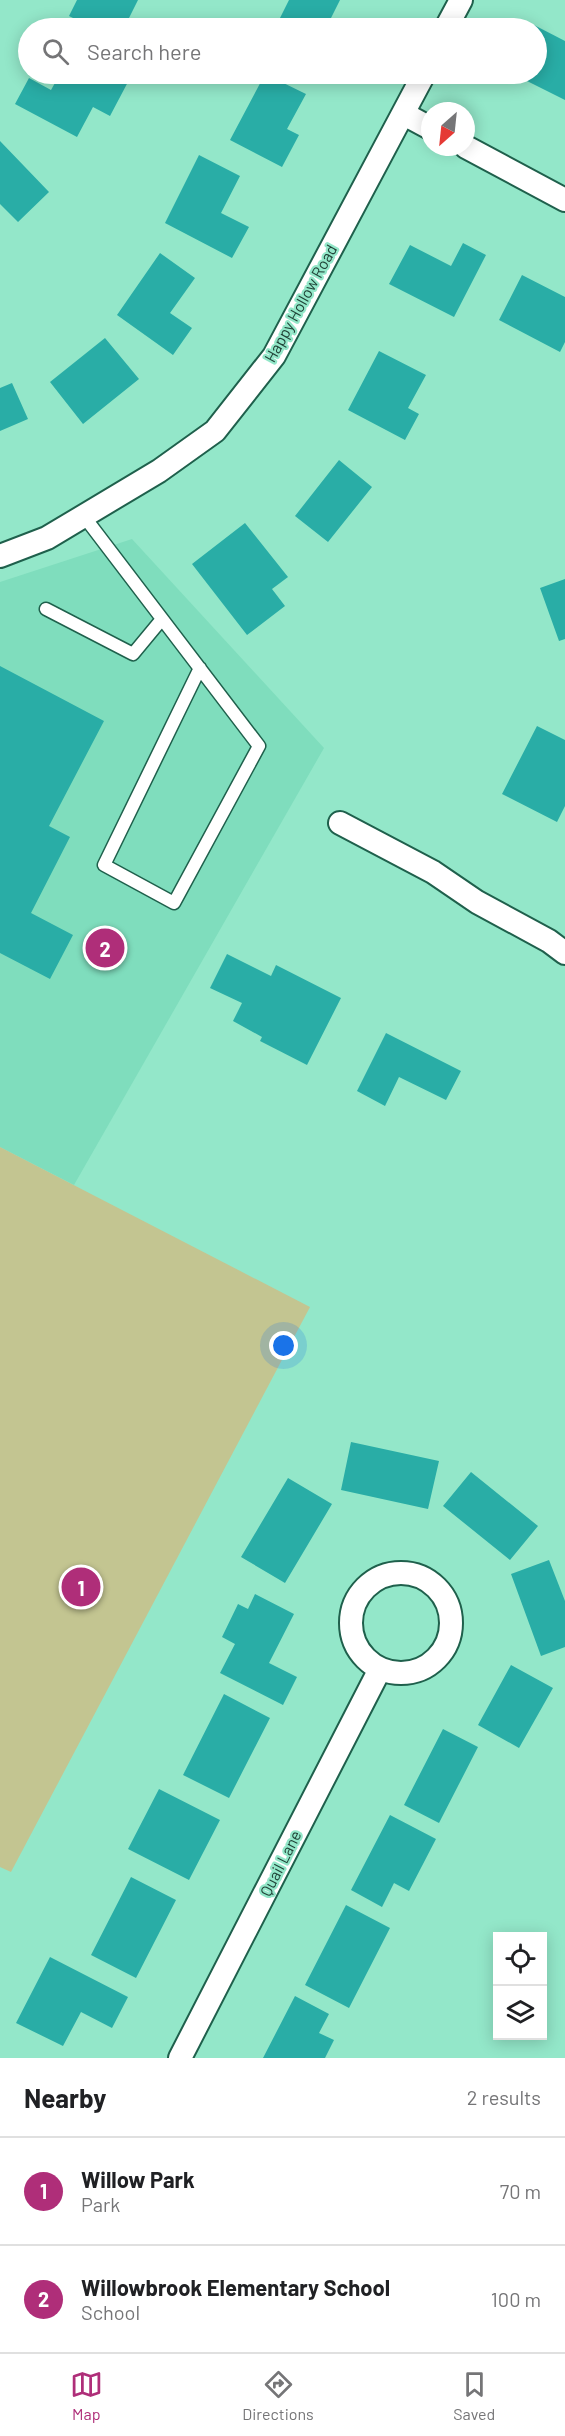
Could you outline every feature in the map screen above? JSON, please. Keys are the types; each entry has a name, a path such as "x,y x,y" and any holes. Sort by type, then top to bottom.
{"street":[{"path":"452,18 461,0"},
{"name":"Happy Hollow Road","path":"0,556 47,538 159,471 215,430 273,356 419,84"},
{"path":"404,114 421,123"},
{"path":"475,152 565,200"},
{"path":"340,823 433,872 477,902 549,941 565,953"},
{"path":"401,1573 417,1575 432,1583 443,1595 450,1610 452,1626 449,1642 440,1656 428,1666 412,1673 396,1674 380,1669 366,1659 356,1645 351,1629 355,1604 370,1584 384,1576 401,1573"},
{"name":"Quail Lane","path":"180,2058 380,1669"}],"lane":[{"path":"83,515 200,668 259,746 174,903 104,864 200,668"},
{"path":"46,609 133,654 162,619"}],"shaded area":[{"path":"132,539 324,748 74,1185 0,1147 0,582"},
{"path":"0,1147 310,1307 11,1872 0,1867"}],"building":[{"path":"77,0 138,0 129,18 73,18 69,16"},
{"path":"289,0 340,0 331,18 280,18"},
{"path":"547,32 565,41 565,100 533,84 547,84"},
{"path":"26,84 40,84 51,90 54,84 127,84 110,116 93,107 77,137 15,104"},
{"path":"260,84 286,84 306,94 287,129 299,135 282,167 230,140"},
{"path":"0,141 49,192 18,222 0,204"},
{"path":"199,155 240,176 221,213 249,227 232,258 165,223"},
{"path":"463,243 486,255 454,317 389,284 410,245 451,266"},
{"path":"160,253 195,278 170,313 192,328 173,355 117,315"},
{"path":"522,275 565,297 565,342 560,352 499,320"},
{"path":"105,338 139,379 83,424 50,382"},
{"path":"379,351 426,375 408,408 419,414 405,440 348,410"},
{"path":"12,383 28,419 0,431 0,388"},
{"path":"339,460 372,487 328,542 295,516"},
{"path":"245,523 288,577 272,589 285,606 247,635 192,564"},
{"path":"565,579 565,639 559,641 540,588"},
{"path":"0,666 104,721 49,826 70,837 31,913 73,935 50,979 0,953"},
{"path":"537,726 565,740 565,806 557,822 502,794"},
{"path":"227,954 271,976 276,965 341,998 307,1065 260,1041 262,1037 233,1021 242,1003 210,988"},
{"path":"386,1033 461,1071 446,1100 399,1077 385,1106 357,1091"},
{"path":"351,1442 439,1461 428,1509 341,1490"},
{"path":"471,1472 538,1526 510,1560 443,1506"},
{"path":"288,1478 332,1504 285,1583 241,1557"},
{"path":"549,1560 565,1601 565,1647 541,1656 511,1574"},
{"path":"255,1594 294,1614 269,1663 297,1677 283,1705 220,1673 235,1644 222,1637 238,1604 248,1609"},
{"path":"511,1665 553,1688 519,1748 478,1725"},
{"path":"224,1694 270,1718 229,1798 183,1775"},
{"path":"443,1729 478,1747 439,1823 404,1805"},
{"path":"159,1789 220,1820 189,1880 128,1849"},
{"path":"390,1815 436,1839 409,1891 394,1883 382,1907 351,1890"},
{"path":"131,1877 176,1900 136,1978 91,1955"},
{"path":"346,1905 390,1928 349,2008 305,1985"},
{"path":"50,1957 128,1997 112,2028 81,2012 63,2046 16,2023"},
{"path":"295,1996 329,2014 319,2033 334,2040 325,2058 263,2058"}],"place":[{"name":"Willowbrook Elementary School","path":"105,948"},
{"name":"Willow Park","path":"81,1587"}]}
